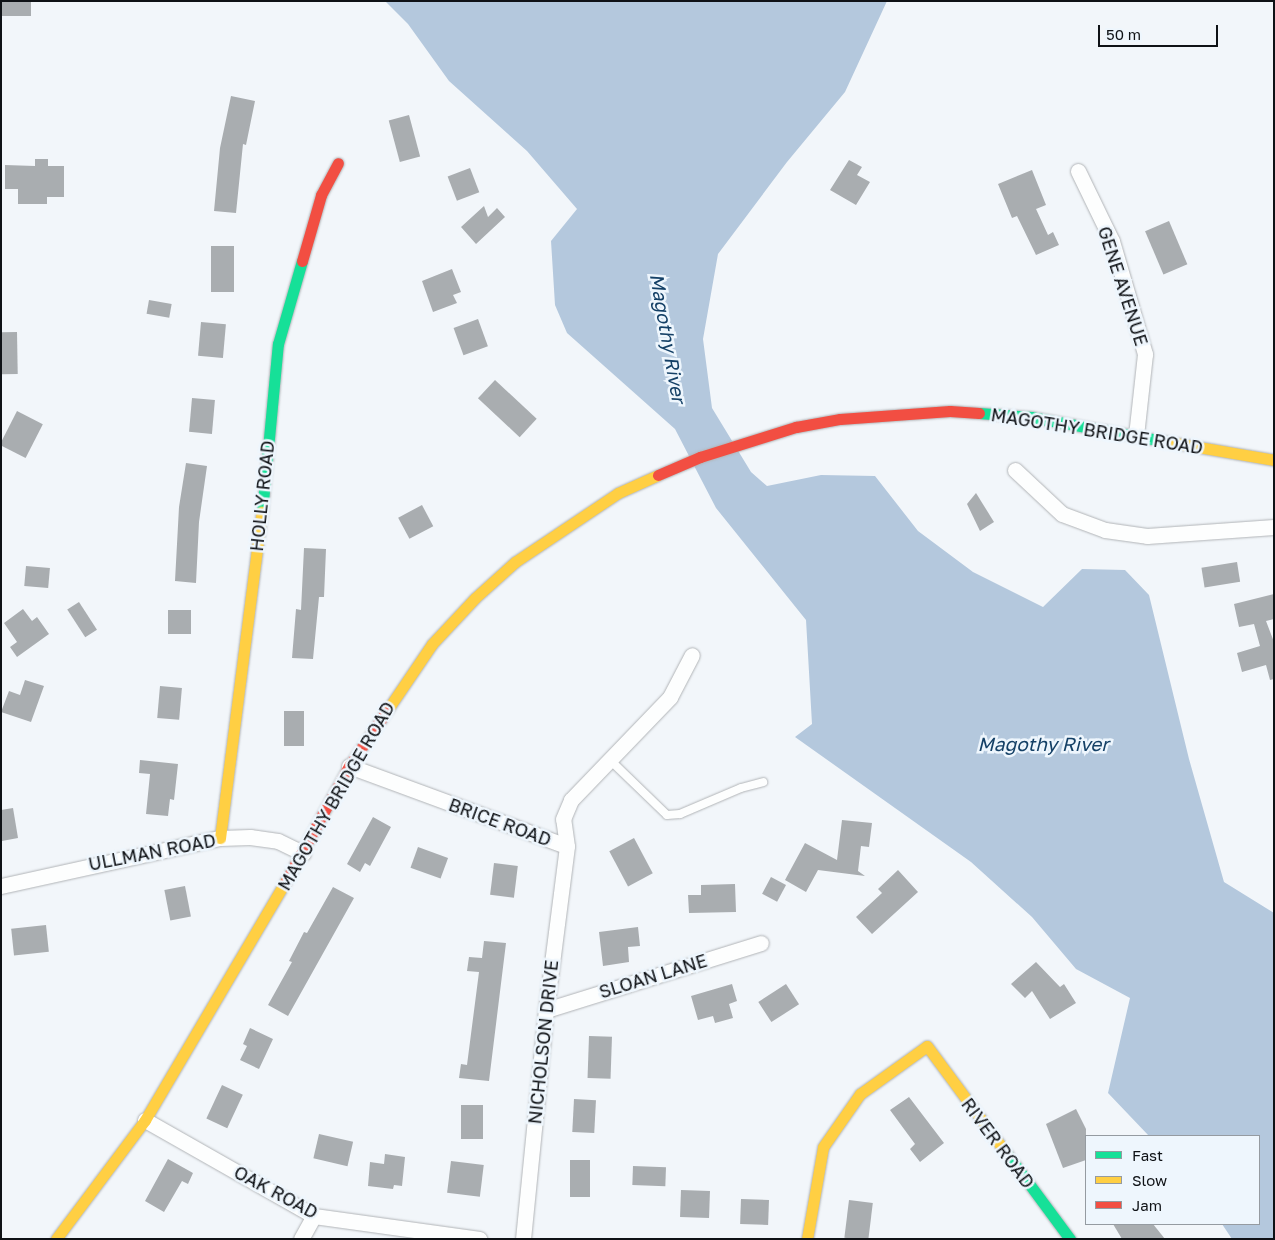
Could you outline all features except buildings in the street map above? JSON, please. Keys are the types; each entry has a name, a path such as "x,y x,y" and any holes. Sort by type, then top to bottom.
{"main road":[{"name":"HOLLY ROAD","path":"220,838 262,510 278,344 321,195 338,163"},
{"name":"MAGOTHY BRIDGE ROAD","path":"56,1239 145,1120 303,853 349,766 422,658 475,598 516,562 618,493 747,440 840,419 950,411 1031,417 1274,460"},
{"name":"RIVER ROAD","path":"807,1239 823,1147 860,1094 927,1046 1070,1239"}],"street":[{"name":"GENE AVENUE","path":"1078,171 1112,241 1146,354 1136,435"},
{"path":"1015,470 1062,514 1105,530 1147,536 1274,527"},
{"name":"BRICE ROAD","path":"349,766 567,846 563,819 571,800 670,696 692,655"},
{"name":"ULLMAN ROAD","path":"1,886 220,838 250,837 278,841 303,853"},
{"name":"NICHOLSON DRIVE","path":"523,1239 546,1010 567,846"},
{"name":"SLOAN LANE","path":"546,1010 761,944"},
{"name":"OAK ROAD","path":"145,1120 314,1216 479,1239"},
{"path":"301,1239 314,1216"}],"lane":[{"path":"610,760 667,815 680,814 741,788 763,782"}],"water":[{"name":"Magothy River","path":"385,1 887,1 845,92 787,162 718,254 703,339 712,408 751,472 767,486 821,475 875,476 918,531 973,572 1043,607 1082,569 1125,570 1149,595 1189,759 1224,882 1274,913 1274,1239 1232,1239 1223,1225 1260,1225 1260,1135 1148,1135 1108,1093 1130,998 1076,969 1032,917 971,862 795,737 812,724 806,620 716,508 675,429 567,333 555,305 551,241 577,209 527,151 449,81 408,24"}],"traffic: fast":[{"path":"262,512 278,344 302,261"},
{"path":"979,413 1031,417 1169,442"},
{"path":"1007,1154 1070,1239"}],"traffic: slow":[{"path":"1169,442 1274,460"},
{"path":"386,712 432,644 475,598 515,562 618,493 658,475"},
{"path":"220,838 262,512"},
{"path":"56,1239 145,1120 286,881"},
{"path":"807,1239 823,1147 860,1094 927,1046 1007,1154"}],"traffic: jam":[{"path":"302,261 321,195 338,163"},
{"path":"658,475 700,457 796,427 840,419 950,411 979,413"},
{"path":"286,881 349,766 386,712"}]}
